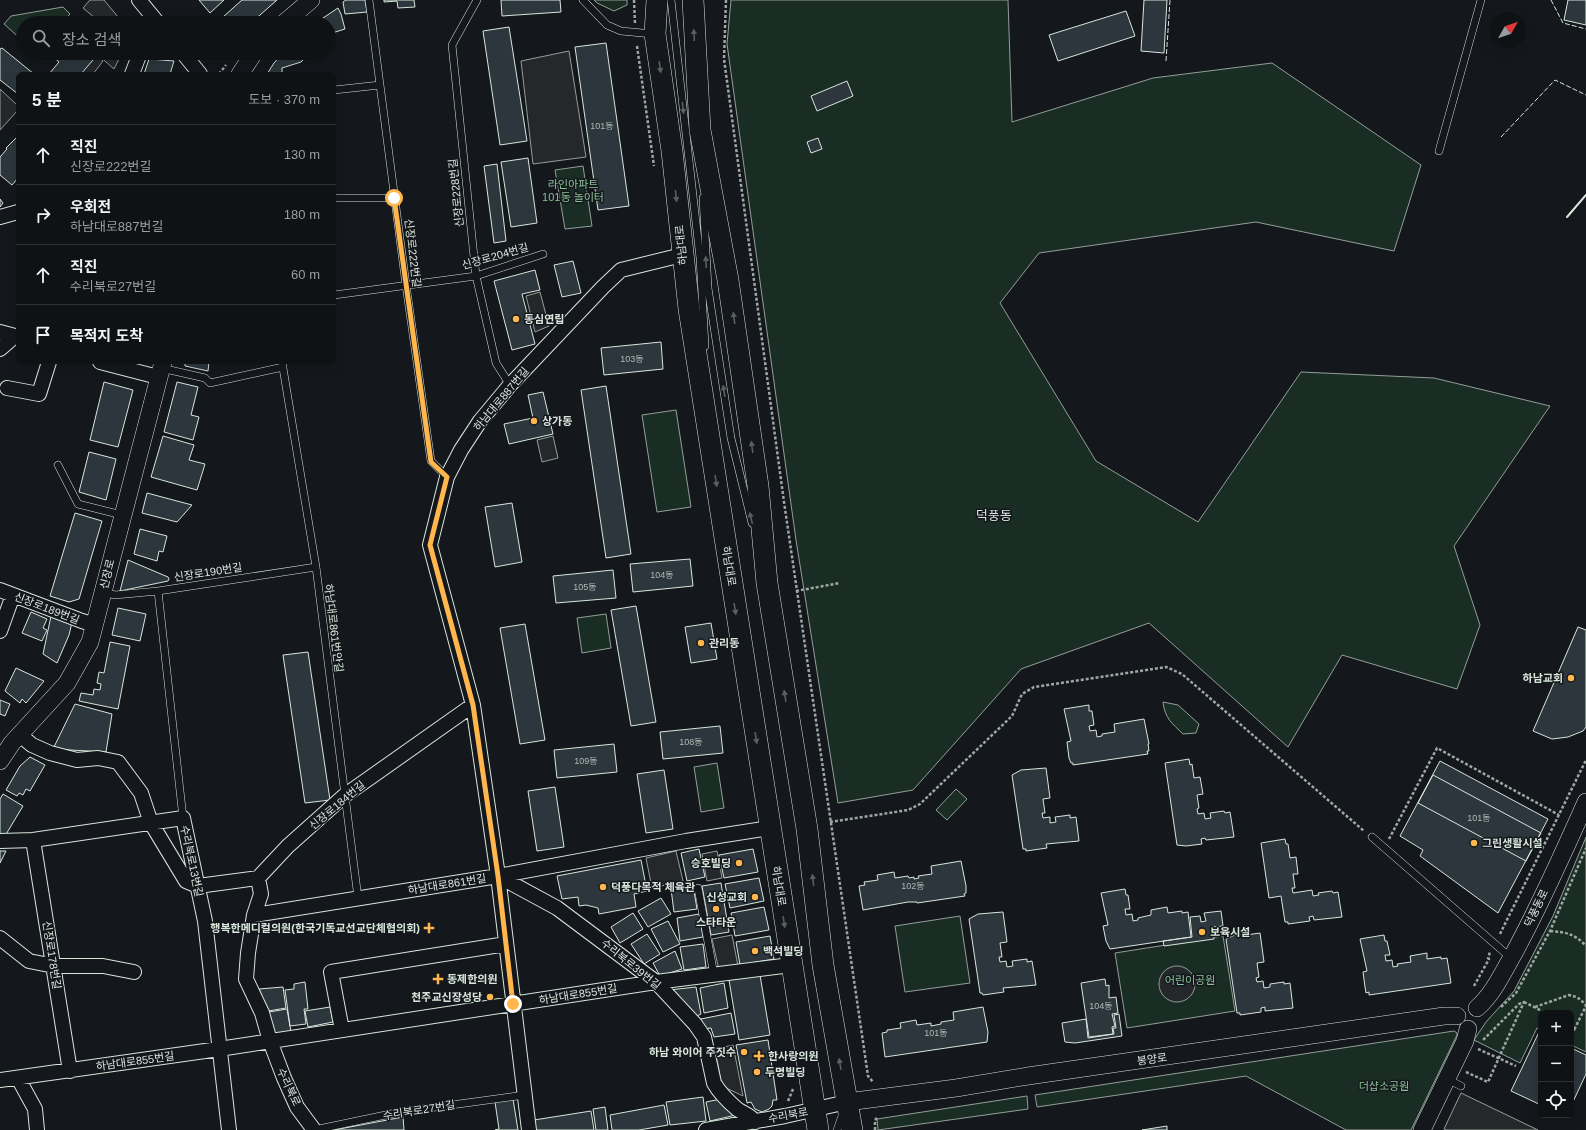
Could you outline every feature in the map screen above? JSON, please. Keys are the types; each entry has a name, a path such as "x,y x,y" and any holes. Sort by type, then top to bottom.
{"main road":[{"name":"하남대로","path":"657,0 656,34 672,151 689,309 818,1130"},
{"path":"692,0 700,130 728,280 758,486 767,583 807,829 823,965 852,1130"}],"street":[{"path":"139,0 152,16"},
{"path":"292,16 311,0"},
{"path":"133,72 137,60"},
{"path":"188,60 197,72"},
{"path":"241,72 249,60"},
{"path":"0,217 16,213"},
{"name":"하남대로887번길","path":"498,876 473,705 430,545 447,477 461,450 480,421 510,385 603,287 621,270 682,255"},
{"path":"0,332 16,336"},
{"path":"0,349 16,336"},
{"path":"7,388 39,394 48,364"},
{"path":"117,364 160,369"},
{"name":"신장로","path":"0,761 11,739 67,682 90,642 160,369"},
{"path":"0,631 7,593"},
{"name":"신장로189번길","path":"7,593 95,625"},
{"name":"신장로184번길","path":"258,878 288,846 344,796 473,705"},
{"path":"11,739 32,745 50,753 78,760 98,758 118,762 141,793 151,823 186,881 198,886 258,878 261,894 254,915 247,958 246,979 262,1013 270,1041"},
{"name":"덕풍동로","path":"1463,1022 1459,1010 1467,1005 1477,1008 1485,1001 1497,984 1526,931 1586,802"},
{"path":"0,841 33,840 183,818"},
{"name":"수리북로13번길","path":"183,818 205,921 229,1130"},
{"name":"하남대로861번길","path":"254,915 498,876 686,841 770,828"},
{"name":"신장로178번길","path":"33,840 70,1071"},
{"path":"498,876 529,1130"},
{"name":"수리북로39번길","path":"498,876 557,908 656,982 695,1024 704,1037 714,1082 717,1088 738,1109 752,1117 756,1122"},
{"path":"0,938 29,961 54,966 103,966 134,972"},
{"path":"342,1030 331,972 506,944"},
{"name":"하남대로855번길","path":"0,1080 219,1049 656,982 791,965"},
{"name":"봉양로","path":"847,1102 956,1088 1028,1076 1444,1016 1463,1022"},
{"path":"1422,1130 1454,1082 1465,1041 1463,1022"},
{"name":"수리북로","path":"270,1041 284,1078 298,1107 315,1130"},
{"path":"18,1078 35,1109 37,1130"},
{"name":"수리북로","path":"706,1130 756,1122 847,1102"}],"lane":[{"name":"신장로222번길","path":"369,0 394,198 431,462 447,477"},
{"name":"신장로228번길","path":"477,0 452,45 476,276 496,363 510,385"},
{"path":"582,0 607,25 622,31 656,34"},
{"path":"671,0 700,258 705,350"},
{"path":"1439,150 1481,0"},
{"path":"336,90 380,85"},
{"path":"700,130 703,185"},
{"path":"703,193 708,288 731,438 767,583"},
{"path":"336,198 394,198"},
{"name":"신장로204번길","path":"336,295 476,276 543,254"},
{"path":"160,369 205,378 210,383 282,365"},
{"name":"하남대로861번안길","path":"282,365 316,567 358,898"},
{"path":"706,366 710,442"},
{"path":"58,465 78,504 122,515"},
{"name":"신장로190번길","path":"102,592 115,595 158,591 316,567"},
{"name":"수리북로13번길","path":"158,591 183,818"},
{"path":"1372,837 1511,958"},
{"path":"698,888 714,975"},
{"name":"수리북로27번길","path":"315,1130 400,1112 525,1095"},
{"path":"837,1130 847,1102"}],"path":[{"path":"726,0 724,59 796,591 868,1076 873,1082"},
{"path":"796,591 840,583"},
{"path":"830,822 908,810 920,804 1012,716 1022,694 1034,687 1166,667 1182,674 1372,837"},
{"path":"1385,848 1437,748 1559,815"},
{"path":"1471,991 1489,959 1488,958 1586,760"},
{"path":"1550,931 1565,932 1579,938 1586,946"},
{"path":"1535,1007 1570,995 1575,996 1586,1006 1575,1028"},
{"path":"1461,1070 1488,1082 1524,1002"},
{"path":"1481,1042 1519,1004 1524,1002 1540,1010"},
{"path":"1476,1047 1516,1066"},
{"path":"876,1130 875,1120 877,1118"}],"green space":[{"path":"594,0 627,0 627,5 614,11"},
{"path":"731,0 1008,0 1012,122 1153,78 1272,63 1421,165 1394,251 1256,222 1039,253 1000,303 1096,461 1198,522 1301,372 1434,378 1550,406 1454,546 1480,625 1457,689 1342,655 1288,747 1149,623 1021,669 913,790 838,803 796,540 727,44"},
{"path":"63,7 70,14 68,16 16,16 16,35 4,24 11,16"},
{"name":"라인아파트 101동 놀이터","path":"583,166 592,226 565,229 555,170"},
{"path":"676,410 691,507 657,512 642,415"},
{"path":"606,614 611,648 582,653 577,618"},
{"path":"1163,702 1178,705 1199,724 1196,733 1183,734 1172,724 1165,713"},
{"path":"717,763 724,808 701,812 694,767"},
{"path":"956,789 967,799 947,820 936,810"},
{"path":"1586,837 1586,1052 1574,1046 1574,1010 1538,1010 1538,1028 1520,1063 1474,1040 1486,1022 1514,991 1553,916"},
{"path":"960,916 970,983 905,992 895,926"},
{"name":"어린이공원","path":"1223,936 1235,1011 1127,1028 1115,953"},
{"name":"더샵소공원","path":"1454,1031 1457,1035 1411,1130 1346,1130 1246,1076 1037,1107 1035,1095"},
{"path":"1027,1096 1028,1109 878,1130 877,1119"}],"shaded area":[{"path":"90,0 104,0 117,16 93,16 83,8"},
{"path":"569,51 586,157 533,164 521,61"},
{"path":"92,60 103,61 95,72 82,72"},
{"path":"104,60 118,60 114,69"},
{"path":"0,89 16,104 16,112 0,130"},
{"path":"540,292 549,326 535,332 526,296"},
{"path":"553,436 558,458 542,462 537,440"},
{"path":"676,851 683,881 652,888 646,858"},
{"path":"717,851 722,878 707,881 702,854"},
{"path":"732,935 738,966 719,970 712,939"},
{"path":"1181,966 1190,971 1194,977 1194,991 1190,997 1181,1002 1173,1002 1164,997 1160,991 1159,980 1164,971 1170,967"},
{"path":"733,1045 743,1096 722,1086 715,1049"},
{"path":"1461,1093 1538,1130 1444,1129"}],"building":[{"path":"199,0 224,0 210,13"},
{"path":"242,0 277,0 259,16 224,16"},
{"path":"346,0 365,0 367,12 345,14 343,2"},
{"path":"384,0 414,0 415,7 398,8 397,1 384,2"},
{"path":"501,0 560,0 561,12 502,16"},
{"path":"1144,0 1167,0 1164,53 1141,51"},
{"path":"1568,0 1586,0 1586,25 1564,20"},
{"path":"338,8 345,29 336,32 336,16 326,16"},
{"path":"1126,11 1135,36 1058,61 1049,35"},
{"path":"509,27 527,141 500,145 483,31"},
{"path":"606,43 629,206 598,210 575,47"},
{"path":"2,48 32,72 16,72 16,92 0,80 0,49"},
{"path":"57,60 93,60 83,72 51,72 59,62"},
{"path":"149,60 174,61 171,72 145,72"},
{"path":"277,60 303,60 282,68 282,72 268,72"},
{"path":"847,81 853,96 817,111 811,96"},
{"path":"16,138 16,180 12,185 0,175 0,157 7,149 6,148"},
{"path":"818,138 822,149 811,153 807,142"},
{"path":"528,158 537,223 511,227 501,162"},
{"path":"497,164 506,241 494,243 484,166"},
{"path":"0,199 3,203 0,207"},
{"path":"573,261 581,293 562,297 554,265"},
{"name":"동심연립","path":"535,270 540,290 522,294 535,344 512,350 494,281"},
{"path":"661,342 663,369 604,375 601,348"},
{"path":"185,364 209,364 208,371 185,366"},
{"path":"104,382 133,390 118,447 90,440"},
{"path":"177,382 198,387 191,415 199,417 193,440 164,432"},
{"path":"606,386 631,554 606,558 581,390"},
{"name":"상가동","path":"543,392 553,434 509,444 504,424 533,418 528,395"},
{"path":"163,436 194,445 189,460 205,464 197,490 151,477"},
{"path":"89,452 116,459 106,500 79,492"},
{"path":"147,493 192,505 177,522 142,513"},
{"path":"512,503 522,562 495,567 485,507"},
{"path":"75,513 102,521 79,599 69,602 50,596"},
{"path":"140,529 167,536 163,552 159,551 157,561 134,554"},
{"path":"690,559 693,586 633,592 630,564"},
{"path":"128,560 168,577 169,579 168,581 120,591"},
{"path":"613,570 616,598 556,603 553,576"},
{"path":"636,606 656,722 631,726 611,610"},
{"path":"118,608 146,614 140,641 112,635"},
{"path":"31,612 47,619 43,628 47,630 42,641 22,633"},
{"path":"51,616 72,622 69,635 57,663 43,654"},
{"name":"관리동","path":"711,623 717,659 691,663 685,627"},
{"path":"525,624 545,740 520,744 500,628"},
{"name":"하남교회","path":"1578,627 1586,630 1586,727 1583,731 1568,737 1552,739 1533,731"},
{"path":"110,642 130,646 118,709 79,701 81,693 93,695 94,689 100,690 101,684 97,683 99,672 104,673"},
{"path":"308,652 330,800 305,803 283,655"},
{"path":"16,668 44,681 26,703 22,699 20,703 5,691"},
{"path":"0,700 10,704 5,716 0,714"},
{"path":"75,704 112,714 106,752 53,749"},
{"path":"1089,705 1089,711 1092,711 1094,725 1089,726 1090,731 1096,730 1097,737 1102,736 1102,734 1115,732 1114,724 1144,719 1149,744 1149,751 1147,751 1148,754 1073,765 1069,758 1067,742 1071,741 1064,709"},
{"path":"720,726 723,753 663,759 660,732"},
{"path":"614,744 617,772 557,778 554,750"},
{"path":"30,757 45,765 30,791 26,789 23,795 19,793 17,796 6,790 20,766"},
{"path":"1189,759 1190,765 1192,764 1194,778 1200,777 1203,794 1197,795 1199,808 1197,809 1198,814 1204,813 1205,819 1211,818 1210,813 1224,811 1225,813 1230,812 1234,837 1206,840 1205,838 1201,839 1202,844 1186,846 1177,845 1165,763"},
{"name":"그린생활시설","path":"1440,761 1548,819 1498,913 1420,856 1423,850 1400,836"},
{"path":"1046,768 1050,798 1043,799 1045,813 1042,813 1043,818 1050,817 1050,823 1056,822 1055,817 1070,815 1070,818 1076,817 1079,841 1046,844 1047,848 1026,851 1026,849 1023,849 1012,775 1021,770"},
{"path":"664,770 673,829 646,833 637,774"},
{"path":"1433,775 1541,833 1526,861 1418,803"},
{"path":"555,787 564,847 537,851 528,791"},
{"path":"3,794 23,806 5,836 0,837 0,799"},
{"path":"1285,839 1286,844 1288,844 1290,858 1296,857 1298,874 1293,874 1295,888 1292,888 1293,893 1312,890 1313,896 1319,895 1318,893 1332,891 1333,893 1338,892 1342,917 1314,920 1313,916 1309,917 1310,921 1288,924 1288,922 1285,922 1281,896 1269,898 1261,843"},
{"path":"699,849 705,877 687,881 681,853"},
{"name":"승호빌딩","path":"753,849 758,872 724,878 719,855"},
{"path":"0,851 6,851 0,863"},
{"name":"덕풍다목적 체육관","path":"641,860 647,891 634,894 636,907 599,914 598,908 586,905 579,906 578,897 562,899 557,876"},
{"path":"961,861 966,886 965,896 917,903 908,902 863,910 859,886 865,885 864,882 878,880 877,875 894,872 895,878 908,876 909,878 914,877 914,879 919,878 918,876 932,874 931,866"},
{"path":"759,878 764,901 730,908 725,884"},
{"name":"스타타운","path":"721,883 729,932 711,935 702,886"},
{"path":"693,885 697,909 674,912 671,889"},
{"path":"1125,889 1126,895 1128,895 1130,909 1125,909 1126,915 1132,914 1133,921 1138,920 1138,918 1151,915 1151,910 1167,907 1168,913 1182,911 1182,913 1188,912 1191,937 1110,949 1106,941 1103,926 1108,925 1101,893"},
{"path":"661,898 671,914 648,927 638,911"},
{"path":"764,907 769,930 735,936 731,913"},
{"name":"보육시설","path":"1221,911 1223,926 1213,927 1214,939 1164,946 1163,941 1192,937 1190,917 1200,916 1201,922 1206,921 1204,913"},
{"path":"1003,912 1007,942 1000,943 1002,957 999,957 1000,962 1006,961 1007,967 1013,966 1012,961 1027,959 1027,962 1032,961 1036,985 1003,988 1004,992 983,995 980,993 969,919 978,914"},
{"path":"633,913 643,929 620,943 611,927"},
{"path":"699,914 703,937 680,941 677,918"},
{"path":"668,921 680,944 663,952 651,929"},
{"path":"1246,933 1246,935 1260,933 1264,962 1257,963 1259,977 1256,978 1257,982 1263,981 1264,988 1270,987 1270,984 1284,982 1284,984 1290,983 1293,1008 1265,1011 1265,1007 1261,1008 1261,1012 1240,1015 1240,1013 1237,1013 1226,939 1235,935"},
{"path":"647,934 660,954 644,964 631,944"},
{"path":"1384,935 1390,955 1385,955 1386,961 1392,960 1393,967 1398,966 1397,964 1411,962 1410,956 1427,953 1427,959 1441,957 1441,959 1447,958 1451,983 1369,995 1369,992 1366,993 1363,972 1367,971 1360,939"},
{"name":"백석빌딩","path":"770,936 774,959 740,965 736,942"},
{"path":"703,944 706,967 684,970 680,947"},
{"path":"675,951 682,969 660,976 653,963"},
{"path":"760,975 770,1035 739,1040 729,980"},
{"path":"1105,979 1106,986 1109,985 1109,998 1116,997 1118,1013 1112,1014 1115,1026 1112,1027 1113,1034 1089,1037 1081,983"},
{"path":"305,982 308,1009 304,1009 306,1024 290,1026 285,990 294,989 294,984"},
{"path":"724,983 728,1008 704,1013 700,988"},
{"path":"283,987 286,1008 268,1011 259,989"},
{"path":"696,987 701,1014 697,1016 669,990"},
{"path":"330,1007 333,1022 308,1027 305,1011"},
{"path":"983,1007 988,1032 987,1042 885,1057 882,1033 887,1032 887,1030 901,1028 900,1023 916,1020 917,1025 931,1023 931,1026 941,1024 941,1022 954,1020 953,1012"},
{"path":"287,1009 291,1032 273,1035 269,1012"},
{"path":"731,1013 735,1034 714,1037 711,1028 703,1029 701,1019"},
{"path":"1119,1014 1122,1036 1075,1043 1065,1042 1062,1023 1086,1019 1088,1038 1114,1034 1113,1028 1116,1028 1114,1015"},
{"path":"1538,1034 1538,1104 1511,1091"},
{"name":"두명빌딩","path":"768,1040 777,1100 773,1100 772,1106 762,1112 755,1109 751,1102 747,1103 736,1045"},
{"path":"1574,1049 1586,1055 1586,1074 1574,1100"},
{"path":"703,1097 706,1121 670,1125 666,1102"},
{"path":"513,1099 518,1130 495,1130 499,1129 495,1102"},
{"path":"721,1099 736,1115 710,1121 706,1102"},
{"path":"664,1105 668,1125 639,1130 612,1130 610,1115"},
{"path":"605,1107 608,1130 596,1130 593,1109"},
{"path":"591,1111 594,1130 535,1130 534,1120"},
{"path":"403,1117 404,1130 334,1130"},
{"path":"1167,1126 1167,1130 1142,1130"}],"fence":[{"path":"1166,61 1170,0"},
{"path":"1551,0 1563,23 1586,29"},
{"path":"1501,137 1555,80 1586,95"}],"wall":[{"path":"1567,217 1586,195"}],"place":[{"name":"동심연립","path":"516,319"},
{"name":"상가동","path":"534,421"},
{"name":"관리동","path":"701,643"},
{"name":"하남교회","path":"1571,678"},
{"name":"그린생활시설","path":"1474,843"},
{"name":"승호빌딩","path":"739,863"},
{"name":"덕풍다목적 체육관","path":"603,887"},
{"name":"신성교회","path":"755,897"},
{"name":"스타타운","path":"716,909"},
{"name":"행복한메디컬의원(한국기독교선교단체협의회)","path":"429,928"},
{"name":"보육시설","path":"1202,932"},
{"name":"백석빌딩","path":"755,951"},
{"name":"동제한의원","path":"438,979"},
{"name":"천주교신장성당","path":"490,997"},
{"name":"하남 와이어 주짓수","path":"744,1052"},
{"name":"한사랑의원","path":"759,1056"},
{"name":"두명빌딩","path":"757,1072"}],"district":[{"name":"덕풍동","path":"994,515"}],"route":[{"path":"394,198 431,462 447,477 430,545 473,705 498,876 513,1004"}]}
